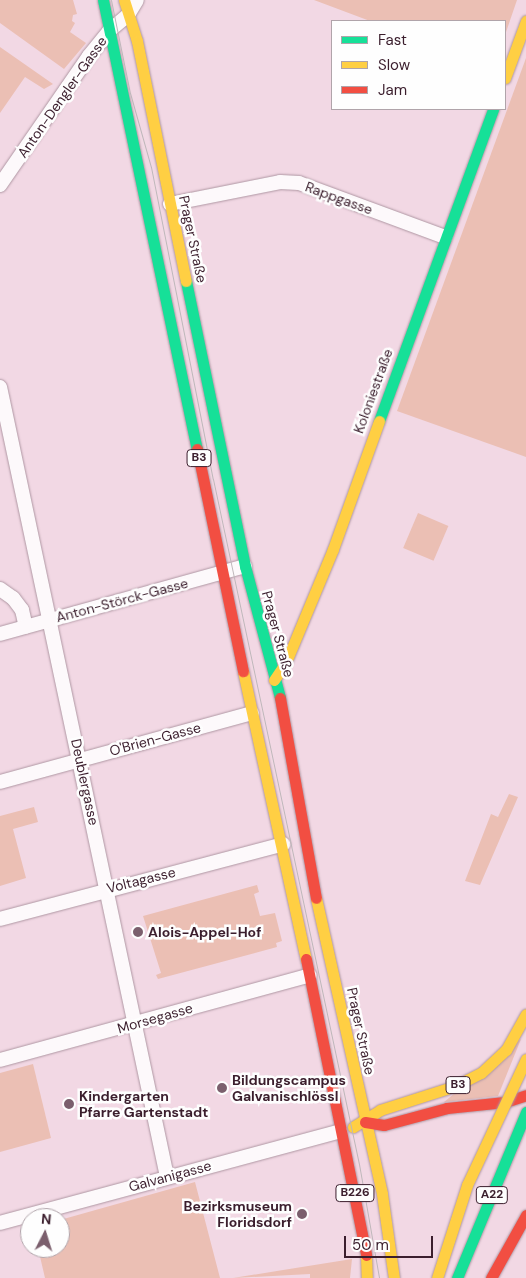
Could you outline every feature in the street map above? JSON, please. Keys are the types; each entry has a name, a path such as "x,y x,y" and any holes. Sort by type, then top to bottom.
{"main road":[{"name":"B3","path":"103,0 252,713 283,844 340,1131 365,1122 380,1110 455,1086 481,1073 506,1050 526,1014"},
{"name":"Prager Straße","path":"124,0 136,36 244,566 285,718 307,849 382,1194 394,1278"},
{"path":"506,75 526,21"},
{"name":"Koloniestraße","path":"252,713 263,692 286,662 333,549 493,110"},
{"path":"147,204 170,204"},
{"path":"437,1278 467,1185 526,1059"},
{"name":"B3","path":"365,1122 384,1125 447,1108 506,1102 526,1095"},
{"name":"A22","path":"457,1278 526,1112"},
{"name":"B226","path":"340,1131 366,1255 368,1278"},
{"path":"491,1278 526,1215"}],"street":[{"name":"Anton-Dengler-Gasse","path":"0,184 109,31 128,15 137,0"},
{"name":"Rappgasse","path":"170,204 280,182 298,183 445,237"},
{"name":"Deublergasse","path":"0,387 167,1177"},
{"name":"Anton-Störck-Gasse","path":"0,634 244,566"},
{"path":"0,589 13,598 22,610 26,627"},
{"name":"O'Brien-Gasse","path":"0,782 252,713"},
{"name":"Voltagasse","path":"0,919 107,889 283,844"},
{"name":"Morsegasse","path":"0,1060 134,1025 310,975"},
{"name":"Galvanigasse","path":"0,1223 340,1131"}],"shaded area":[{"path":"0,0 73,0 77,14 73,15 72,21 75,23 70,32 86,43 64,69 0,23"},
{"path":"314,0 517,0 506,32 506,20 367,20"},
{"path":"0,47 53,84 44,89 25,77 0,113"},
{"path":"526,58 526,457 397,411"},
{"path":"418,513 448,526 434,561 403,548"},
{"path":"509,794 518,797 480,885 465,881 491,814 498,817"},
{"path":"34,807 38,822 13,829 26,878 0,886 0,816"},
{"path":"257,885 259,892 254,894 260,916 275,913 282,941 276,943 277,947 158,979 156,975 161,973 143,916"},
{"path":"521,1039 498,1096 444,1102"},
{"path":"33,1064 51,1138 0,1152 0,1073"},
{"path":"195,1182 220,1278 45,1278 40,1258 70,1258 70,1217"},
{"path":"352,1259 350,1278 310,1278 310,1274 233,1278"}],"tram line":[{"path":"111,0 130,93 151,167 213,479 359,1164 379,1278"}],"traffic: fast":[{"path":"103,0 197,449"},
{"path":"379,421 493,110"},
{"path":"186,281 245,566 280,698"},
{"path":"457,1278 526,1112"}],"traffic: slow":[{"path":"124,0 137,41 186,281"},
{"path":"506,75 526,21"},
{"path":"274,680 286,662 333,549 379,421"},
{"path":"243,671 306,959"},
{"path":"316,898 382,1194 394,1278"},
{"path":"353,1127 380,1110 455,1086 481,1073 506,1050 526,1014"},
{"path":"437,1278 467,1185 526,1059"},
{"path":"366,1255 367,1278"}],"traffic: jam":[{"path":"197,449 243,671"},
{"path":"280,698 316,898"},
{"path":"306,959 366,1255"},
{"path":"365,1122 384,1125 447,1108 505,1102 526,1095"},
{"path":"491,1278 526,1215"}],"place":[{"name":"Alois-Appel-Hof","path":"138,932"},
{"name":"Bildungscampus Galvanischlössl","path":"222,1088"},
{"name":"Kindergarten Pfarre Gartenstadt","path":"69,1104"},
{"name":"Bezirksmuseum Floridsdorf","path":"302,1214"}]}
